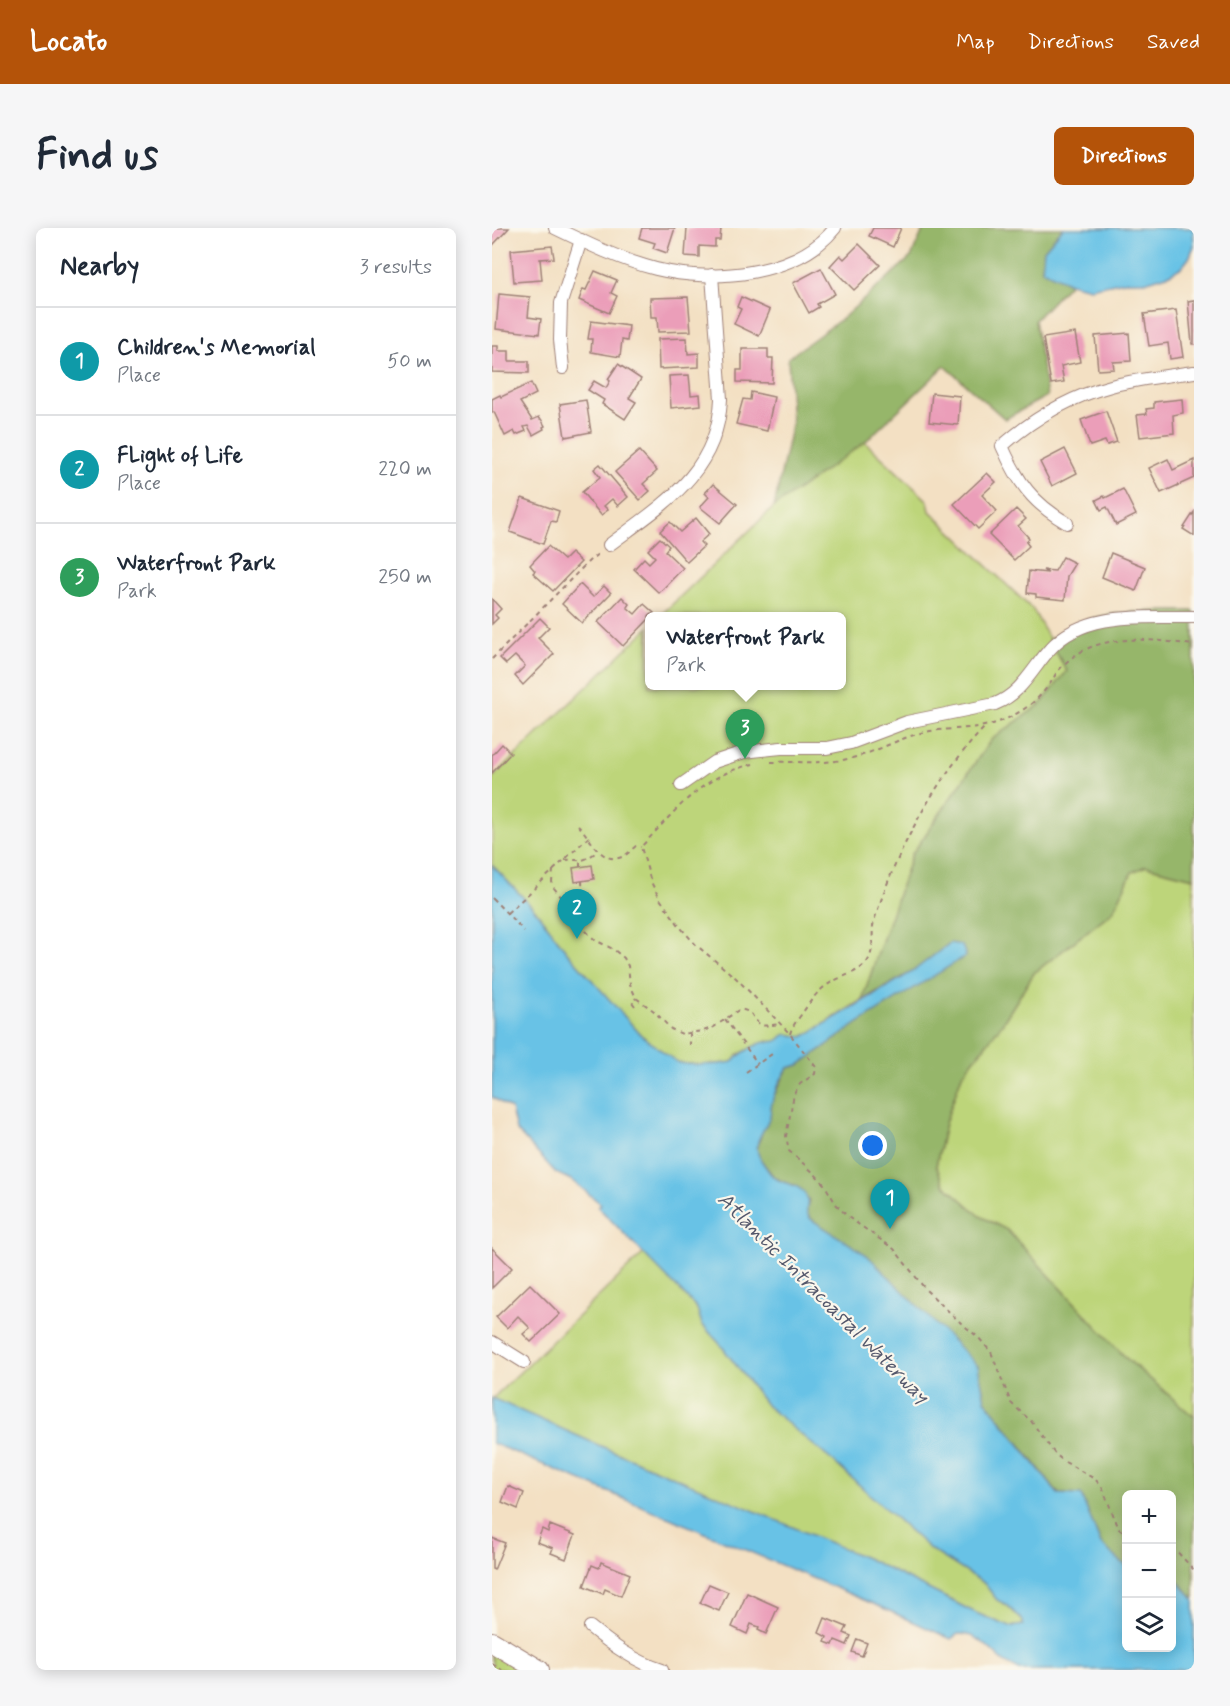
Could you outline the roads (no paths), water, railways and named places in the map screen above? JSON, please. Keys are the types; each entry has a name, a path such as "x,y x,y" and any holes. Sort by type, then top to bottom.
{"main road":[{"path":"492,1642 539,1670"}],"street":[{"path":"555,228 625,260 681,274 712,275 758,270 788,262 807,253 825,240 835,228"},
{"path":"562,368 561,303 581,240"},
{"path":"609,545 678,492 700,466 711,444 719,418 721,399 712,275"},
{"path":"1067,523 1049,513 1031,496 1013,472 1002,446 1026,426 1082,395 1112,386 1194,373"},
{"path":"681,785 714,762 736,754 762,749 827,748 843,745 924,718 995,704 1016,692 1050,649 1064,636 1087,625 1112,620 1194,617"},
{"path":"492,1341 524,1362"},
{"path":"590,1627 625,1653 662,1670"}],"water":[{"path":"1063,228 1193,228 1194,246 1182,267 1170,274 1148,281 1124,281 1090,288 1070,283 1042,270 1044,250"},
{"name":"Atlantic Intracoastal Waterway","path":"492,865 536,911 567,952 641,1035 677,1062 682,1063 704,1065 732,1062 745,1051 761,1043 778,1040 787,1034 803,1037 912,972 950,943 962,945 966,956 858,1023 799,1065 788,1068 775,1094 770,1116 757,1144 757,1150 774,1177 803,1191 807,1199 807,1213 812,1220 867,1255 978,1366 985,1400 1058,1494 1081,1495 1101,1544 1122,1562 1122,1652 1176,1652 1176,1579 1194,1599 1194,1670 1020,1670 1005,1662 971,1636 958,1634 951,1639 883,1608 492,1443 492,1398 868,1559 976,1613 1010,1627 1023,1625 1023,1621 1007,1605 997,1600 984,1583 931,1550 835,1463 767,1406 702,1324 697,1308 598,1207 601,1204 573,1181 556,1173 516,1130 511,1109 492,1097"}],"place":[{"name":"Waterfront Park","path":"745,759"},
{"name":"FLight of Life","path":"577,939"},
{"name":"Children's Memorial","path":"890,1229"}]}
